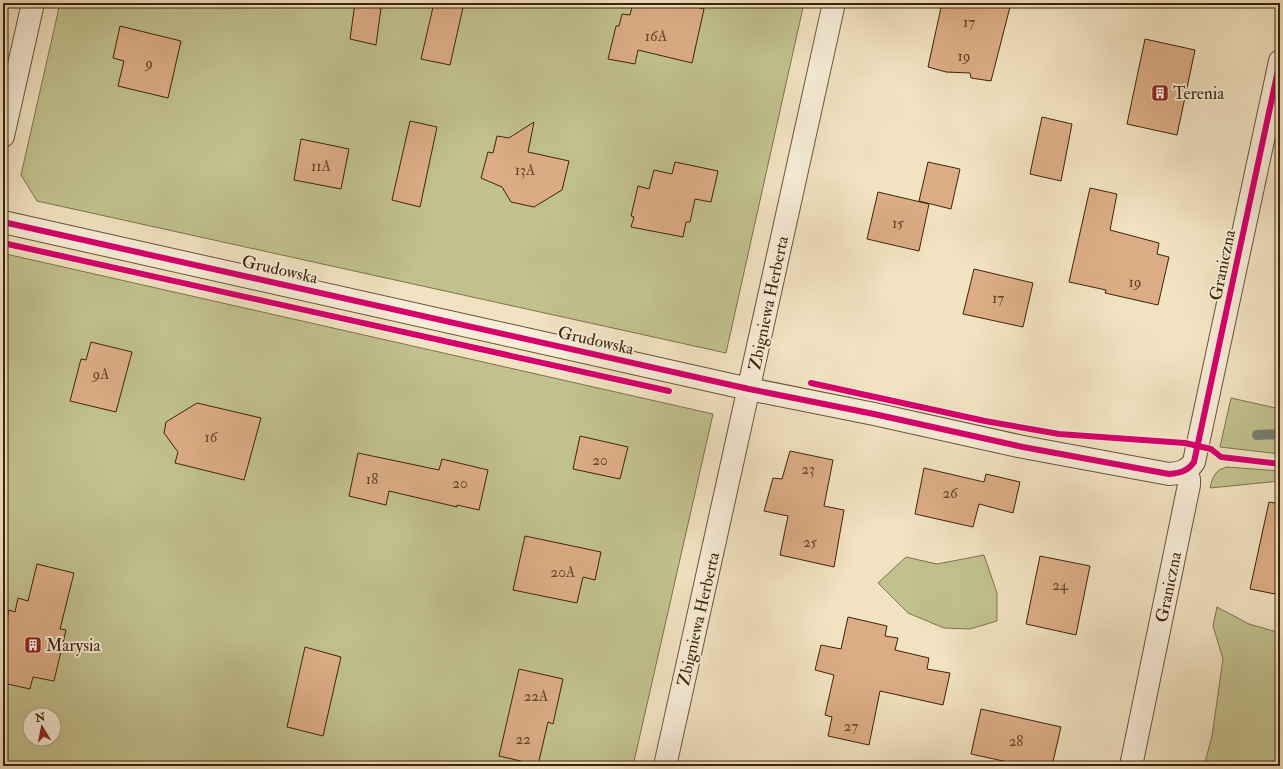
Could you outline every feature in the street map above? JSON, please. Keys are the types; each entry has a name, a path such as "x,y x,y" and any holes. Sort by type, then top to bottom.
{"street":[{"path":"3,136 33,3"},
{"name":"Zbigniewa Herberta","path":"665,766 834,3"},
{"name":"Graniczna","path":"1131,766 1189,485 1189,479 1185,471 1194,462 1271,148 1280,61"},
{"name":"Grudowska","path":"3,222 749,389 874,414 1023,447 1169,474 1178,474 1185,471"}],"green space":[{"path":"60,3 804,3 726,353 37,201 21,175"},
{"path":"6,254 713,414 633,766 3,766 3,270"},
{"path":"1231,398 1280,409 1280,454 1220,447"},
{"path":"1227,467 1280,471 1280,481 1210,488 1215,474"},
{"path":"984,555 997,593 997,621 970,629 944,628 908,613 878,583 906,557 937,564"},
{"path":"1217,607 1249,624 1280,633 1280,766 1204,766 1212,736 1223,659 1213,626"}],"building":[{"path":"355,3 381,8 376,45 350,39"},
{"path":"434,3 464,3 450,65 421,59"},
{"path":"633,3 679,3 704,9 692,63 638,50 635,64 608,59 616,26 619,26 622,14 630,15"},
{"path":"942,3 1011,3 991,81 971,78 970,73 946,72 928,67"},
{"path":"120,26 181,41 168,98 118,86 124,61 113,58"},
{"name":"Terenia","path":"1145,39 1195,50 1177,135 1127,124"},
{"path":"1042,117 1072,124 1061,181 1030,174"},
{"path":"410,121 437,127 420,207 392,200"},
{"path":"534,122 528,152 569,161 562,190 534,207 511,202 502,187 481,178 488,152 493,153 497,136 509,138"},
{"path":"301,139 349,149 341,189 294,180"},
{"path":"675,162 718,171 711,202 695,199 690,222 686,222 683,237 631,227 634,217 631,216 638,186 649,189 654,170 672,174"},
{"path":"928,162 960,169 951,209 919,201"},
{"path":"1090,188 1117,194 1110,230 1159,243 1157,254 1169,257 1158,305 1105,293 1106,290 1069,282"},
{"path":"878,192 929,204 919,251 867,239"},
{"path":"974,269 1033,283 1023,327 963,314"},
{"path":"91,342 132,352 116,412 70,401 81,359 86,360"},
{"path":"197,403 261,418 244,480 175,463 178,452 164,433 166,422"},
{"path":"580,436 628,447 620,479 573,469"},
{"path":"790,451 833,460 824,506 844,510 834,567 780,555 788,516 764,511 773,478 782,479"},
{"path":"358,453 439,470 442,459 488,470 479,510 457,505 457,507 389,491 386,505 349,496"},
{"path":"924,468 984,482 986,474 1020,482 1013,513 979,504 973,527 915,514"},
{"path":"1269,502 1280,504 1280,595 1250,589"},
{"path":"525,536 601,552 595,580 583,577 577,603 513,590"},
{"path":"1040,556 1090,566 1076,635 1026,624"},
{"name":"Marysia","path":"37,564 74,573 60,629 66,630 54,681 33,677 30,689 3,683 3,637 9,610 15,612 18,598 28,601"},
{"path":"848,617 887,626 885,636 898,638 895,650 929,658 927,669 950,673 943,705 880,691 869,745 828,736 832,717 825,715 834,675 815,670 821,645 841,649"},
{"path":"305,647 341,657 323,736 287,727"},
{"path":"519,669 563,679 553,724 548,722 538,765 499,756"},
{"path":"981,709 1061,727 1052,766 1026,766 971,754"}],"waterway":[{"path":"1257,435 1280,434"}],"cycle path":[{"path":"3,222 749,389 874,414 1023,447 1173,474 1186,469 1194,462 1280,61"},
{"path":"3,243 669,391"},
{"path":"811,383 985,421 1059,434 1185,443 1211,449 1221,457 1280,464"}],"place":[{"name":"Terenia","path":"1160,93"},
{"name":"Marysia","path":"33,645"}]}
